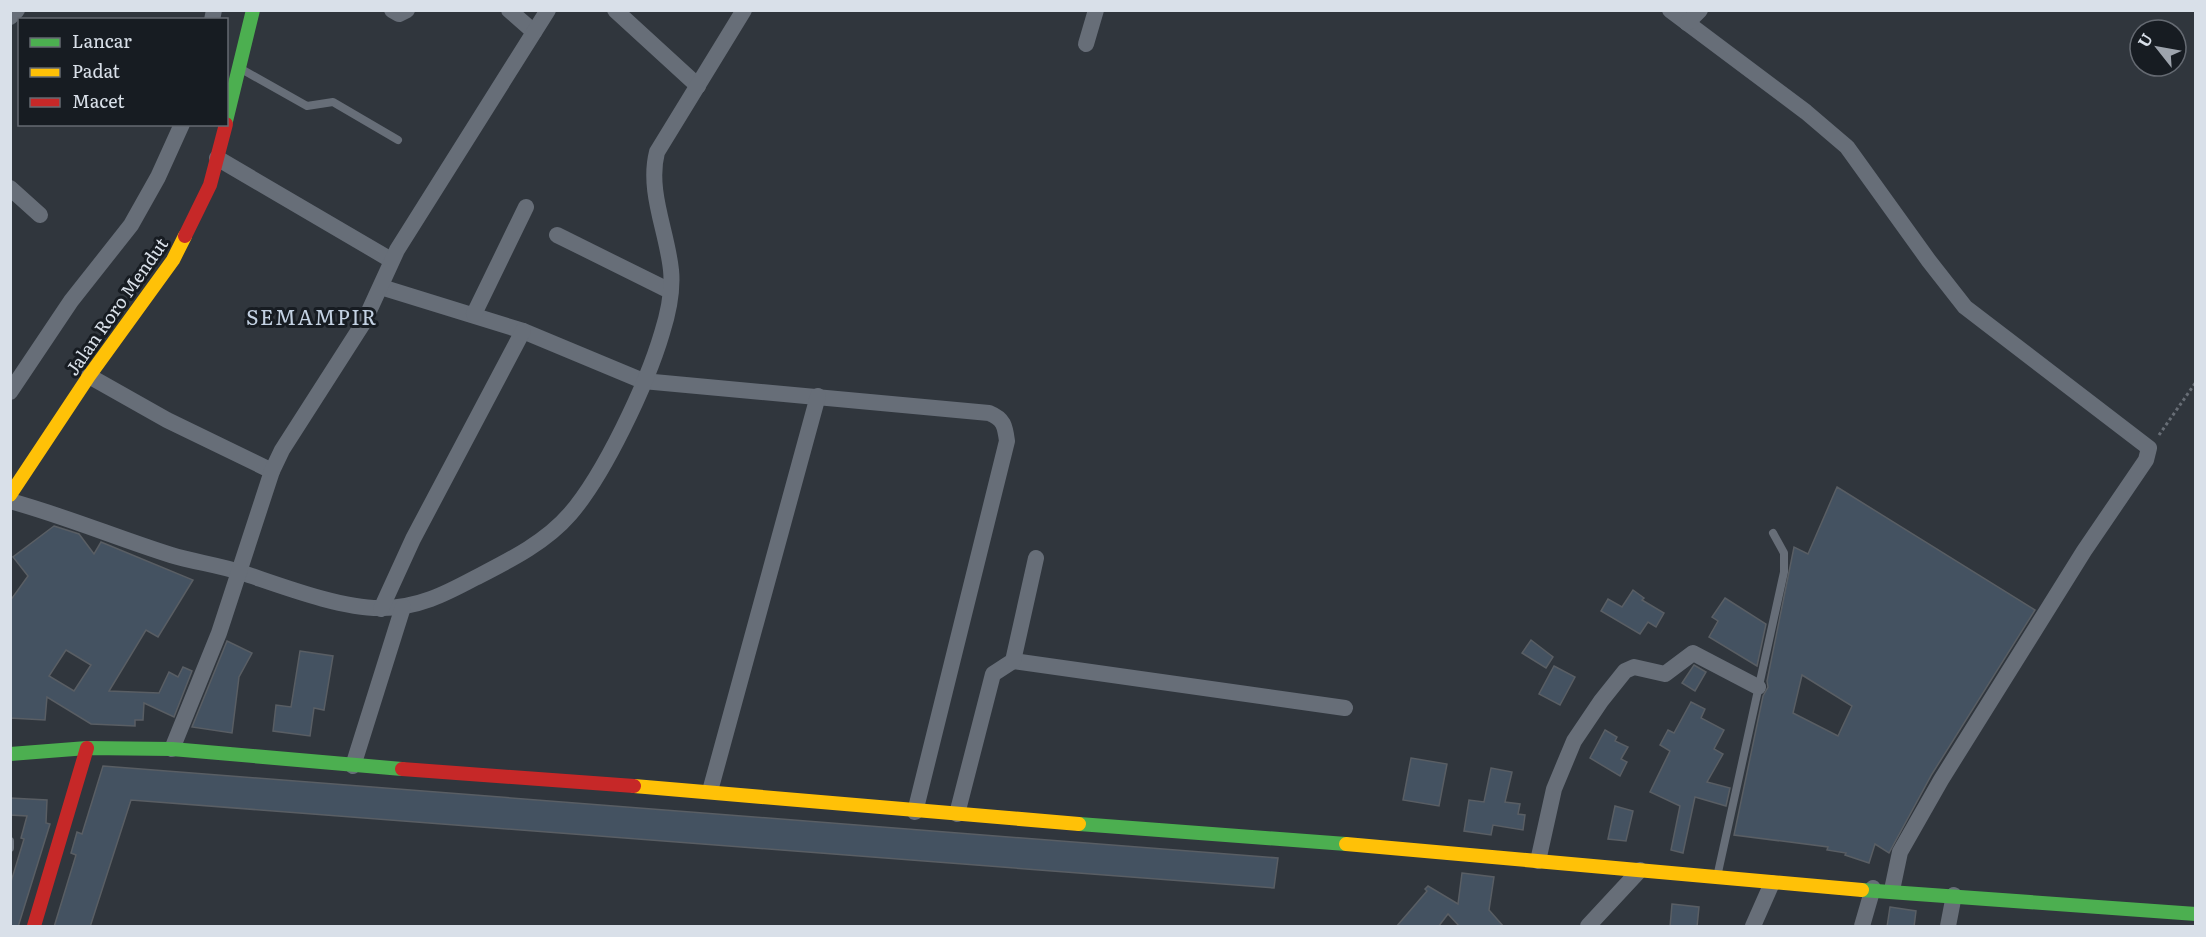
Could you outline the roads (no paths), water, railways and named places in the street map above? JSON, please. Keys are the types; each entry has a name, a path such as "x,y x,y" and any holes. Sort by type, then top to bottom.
{"main road":[{"name":"Jalan Roro Mendut","path":"228,115 253,10"},
{"name":"Jalan Roro Mendut","path":"13,484 173,260 210,185 225,126"},
{"path":"34,927 87,748"},
{"path":"10,754 87,748 172,749 353,766 710,791 915,812 1538,861 1772,883 1873,888 2196,914"}],"street":[{"path":"10,17 16,10"},
{"path":"392,10 399,14 407,10"},
{"path":"509,10 534,32"},
{"path":"172,749 219,633 272,471 364,322 391,260 548,10"},
{"path":"615,10 698,86"},
{"path":"10,501 66,516 171,555 239,572 354,606 381,609 415,606 447,593 502,564 556,527 570,514 599,471 644,381 662,334 670,291 671,267 656,196 654,164 663,139 744,10"},
{"path":"1086,44 1096,10"},
{"path":"1670,10 1806,112 1847,147 1965,307 2150,448 2146,459 2047,609 1941,780 1900,852 1893,890"},
{"path":"1687,23 1700,10"},
{"path":"10,392 71,301 131,225 158,177 181,126"},
{"path":"217,158 391,260"},
{"path":"10,188 40,214"},
{"path":"474,314 526,207"},
{"path":"557,235 670,291"},
{"path":"381,286 523,331 644,381 989,413 999,417 1004,423 1007,441 915,812"},
{"path":"381,609 419,528 523,331"},
{"path":"89,376 167,420 272,471"},
{"path":"710,791 818,396"},
{"path":"957,814 993,674 1013,660 1036,558"},
{"path":"353,766 403,607"},
{"path":"1538,861 1554,789 1574,741 1601,701 1626,671 1634,667 1665,674 1693,653 1758,687"},
{"path":"1013,660 1345,708"},
{"path":"1588,927 1640,870"},
{"path":"1753,927 1772,883"},
{"path":"1862,927 1873,888"},
{"path":"1948,927 1954,895"}],"lane":[{"path":"240,68 307,106 333,102 399,140"},
{"path":"1717,877 1784,572 1784,553 1773,533"},
{"path":"10,841 10,848"}],"district":[{"name":"SEMAMPIR","path":"312,315"}]}
